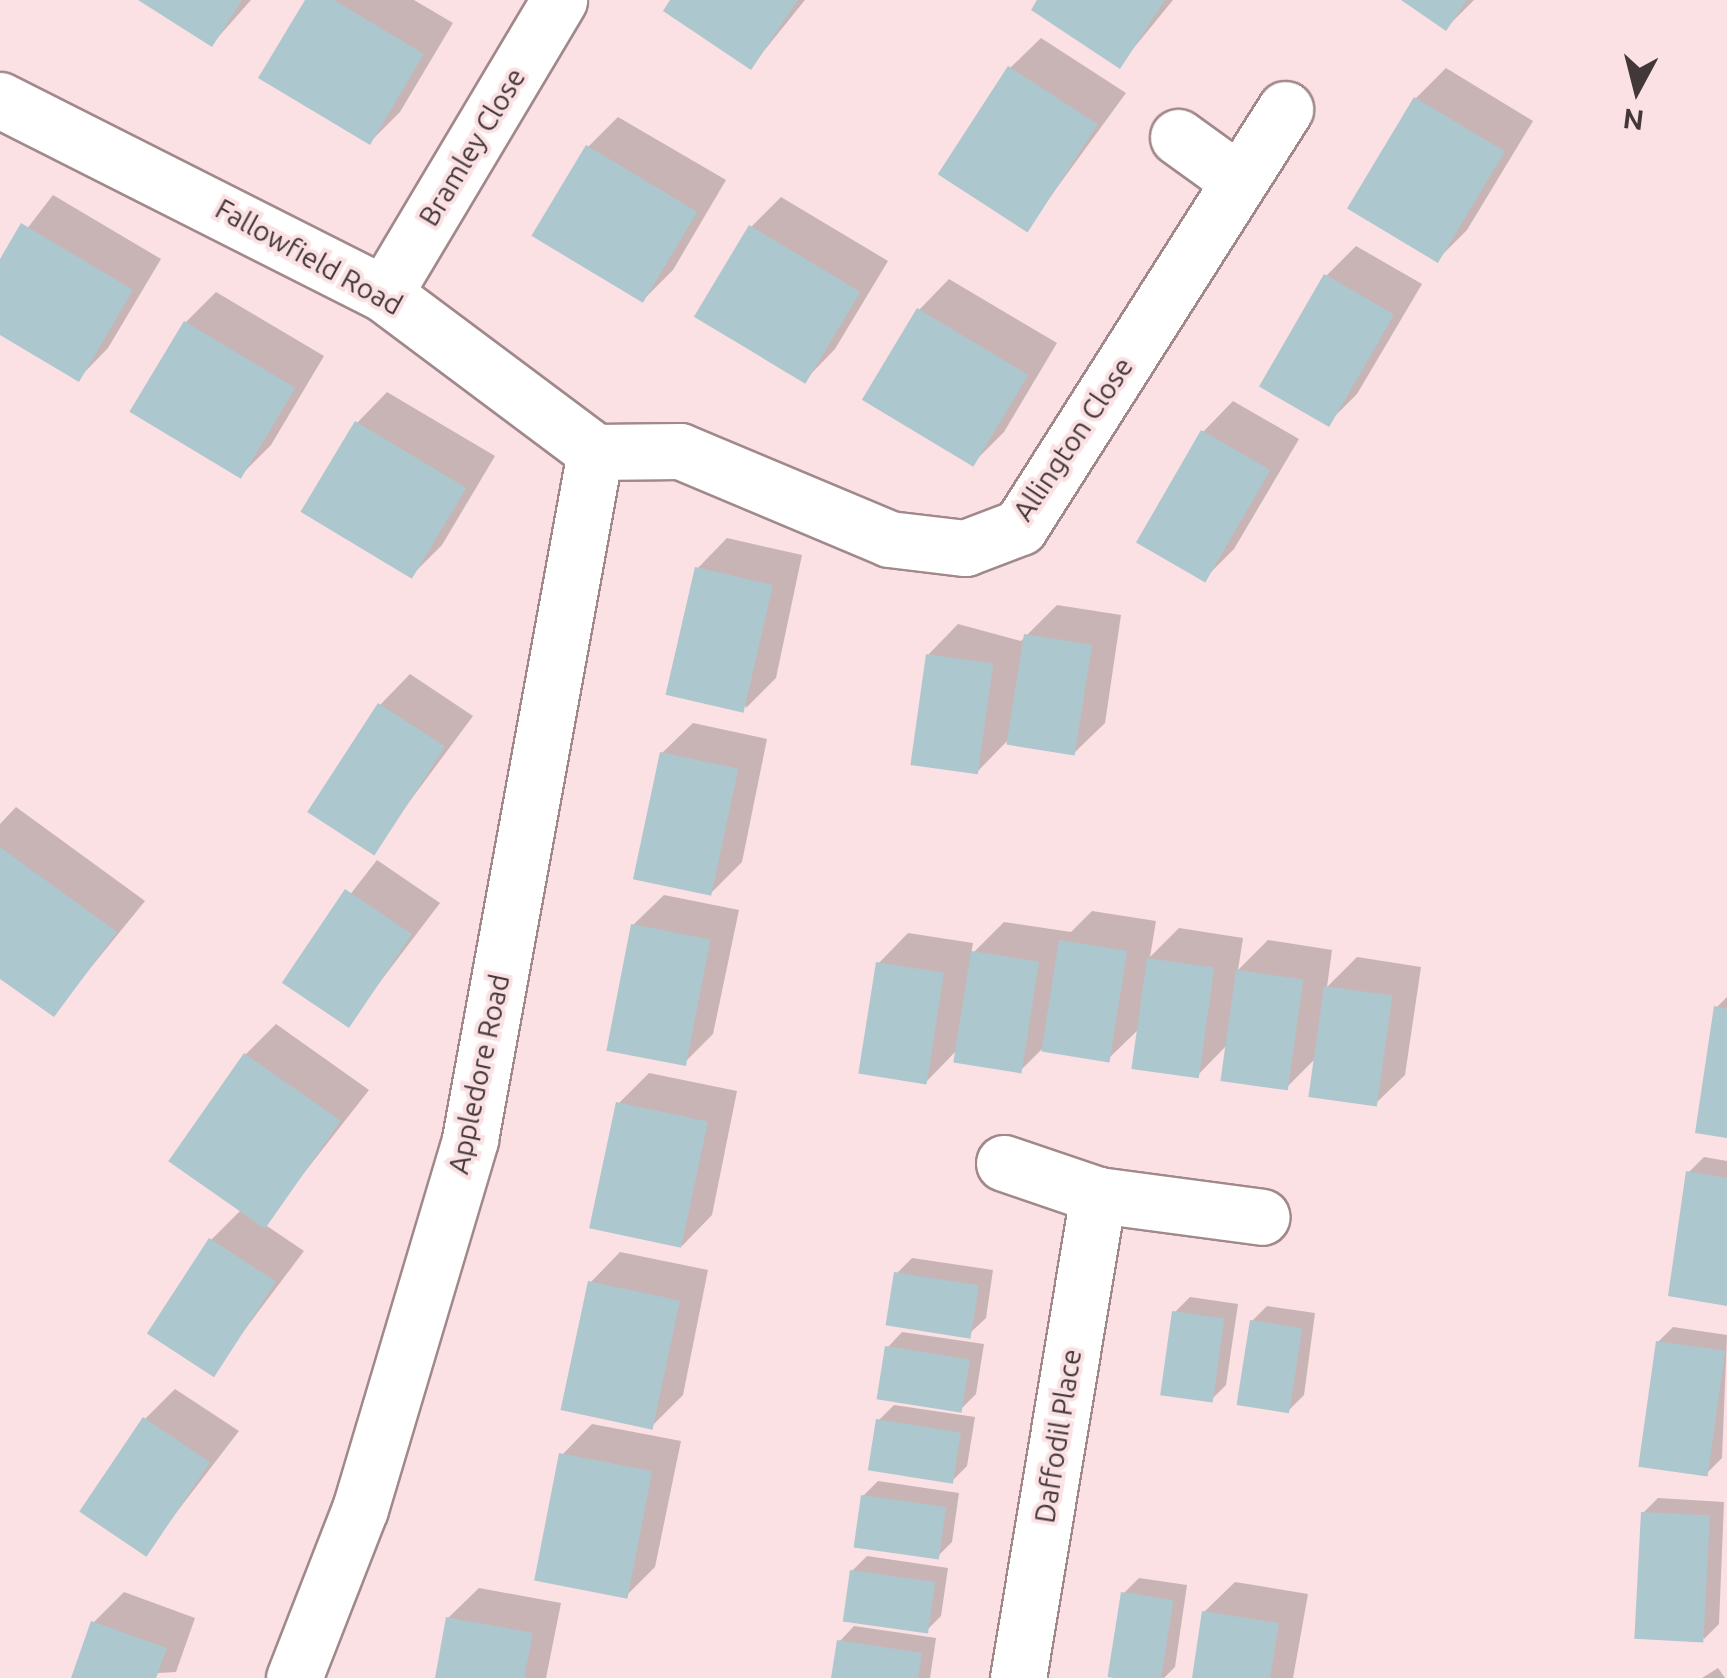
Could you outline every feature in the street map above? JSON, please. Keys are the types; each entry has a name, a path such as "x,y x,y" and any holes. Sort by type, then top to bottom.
{"street":[{"name":"Bramley Close","path":"384,294 559,0"},
{"name":"Fallowfield Road","path":"0,100 384,294 532,396 595,452"},
{"name":"Allington Close","path":"595,452 680,451 889,539 964,548 1020,527 1285,109"},
{"path":"1178,138 1240,181"},
{"name":"Appledore Road","path":"294,1678 360,1510 470,1139 595,452"},
{"path":"1004,1164 1098,1195 1262,1217"},
{"name":"Daffodil Place","path":"1018,1678 1098,1195"}],"building":[{"path":"138,0 242,0 212,47"},
{"path":"305,0 334,0 424,54 370,145 258,78"},
{"path":"670,0 798,0 751,70 663,11"},
{"path":"1037,0 1165,0 1120,69 1031,10"},
{"path":"1401,0 1467,0 1446,31"},
{"path":"1008,66 1098,124 1027,232 938,174"},
{"path":"1414,97 1505,152 1438,263 1347,208"},
{"path":"586,145 697,212 643,303 531,236"},
{"path":"21,223 133,290 79,382 0,335 0,259"},
{"path":"749,225 860,292 805,384 694,317"},
{"path":"1324,274 1394,314 1329,427 1259,387"},
{"path":"917,308 1028,375 973,467 862,400"},
{"path":"184,321 295,388 241,479 129,412"},
{"path":"355,421 466,488 412,579 300,512"},
{"path":"1201,430 1270,470 1205,583 1136,543"},
{"path":"695,567 773,585 743,713 666,695"},
{"path":"1024,634 1092,645 1075,755 1006,745"},
{"path":"926,654 993,663 978,774 910,765"},
{"path":"378,703 445,747 374,856 307,812"},
{"path":"660,752 738,769 711,896 633,879"},
{"path":"0,847 117,932 54,1017 0,979"},
{"path":"345,889 412,934 349,1028 282,983"},
{"path":"631,924 711,939 686,1066 606,1051"},
{"path":"1059,940 1127,951 1109,1062 1041,1052"},
{"path":"971,951 1039,962 1021,1073 953,1063"},
{"path":"1147,958 1214,967 1199,1078 1131,1069"},
{"path":"876,962 944,973 926,1084 858,1074"},
{"path":"1236,970 1303,979 1288,1090 1220,1081"},
{"path":"1324,986 1392,996 1377,1107 1308,1097"},
{"path":"1714,1006 1727,1009 1727,1138 1695,1133"},
{"path":"244,1053 341,1121 265,1229 168,1161"},
{"path":"616,1102 708,1122 681,1248 589,1228"},
{"path":"1686,1171 1727,1178 1727,1306 1668,1296"},
{"path":"209,1238 276,1282 214,1377 147,1334"},
{"path":"894,1272 979,1285 970,1339 886,1325"},
{"path":"588,1281 680,1301 653,1430 561,1410"},
{"path":"1172,1311 1224,1318 1213,1403 1160,1395"},
{"path":"1250,1320 1302,1328 1289,1413 1237,1405"},
{"path":"1656,1341 1725,1351 1708,1477 1638,1467"},
{"path":"885,1346 970,1359 961,1413 877,1399"},
{"path":"143,1417 210,1462 146,1557 79,1512"},
{"path":"876,1419 961,1432 953,1484 868,1470"},
{"path":"559,1453 652,1471 627,1599 534,1581"},
{"path":"861,1495 946,1507 939,1559 854,1547"},
{"path":"1641,1512 1710,1516 1703,1642 1634,1639"},
{"path":"850,1570 935,1582 928,1633 843,1621"},
{"path":"1121,1592 1173,1600 1161,1678 1108,1677"},
{"path":"1202,1611 1279,1623 1270,1678 1192,1678"},
{"path":"446,1617 533,1633 524,1678 435,1678"},
{"path":"91,1621 167,1648 156,1678 71,1678"},
{"path":"837,1640 922,1653 918,1678 831,1678"}]}
